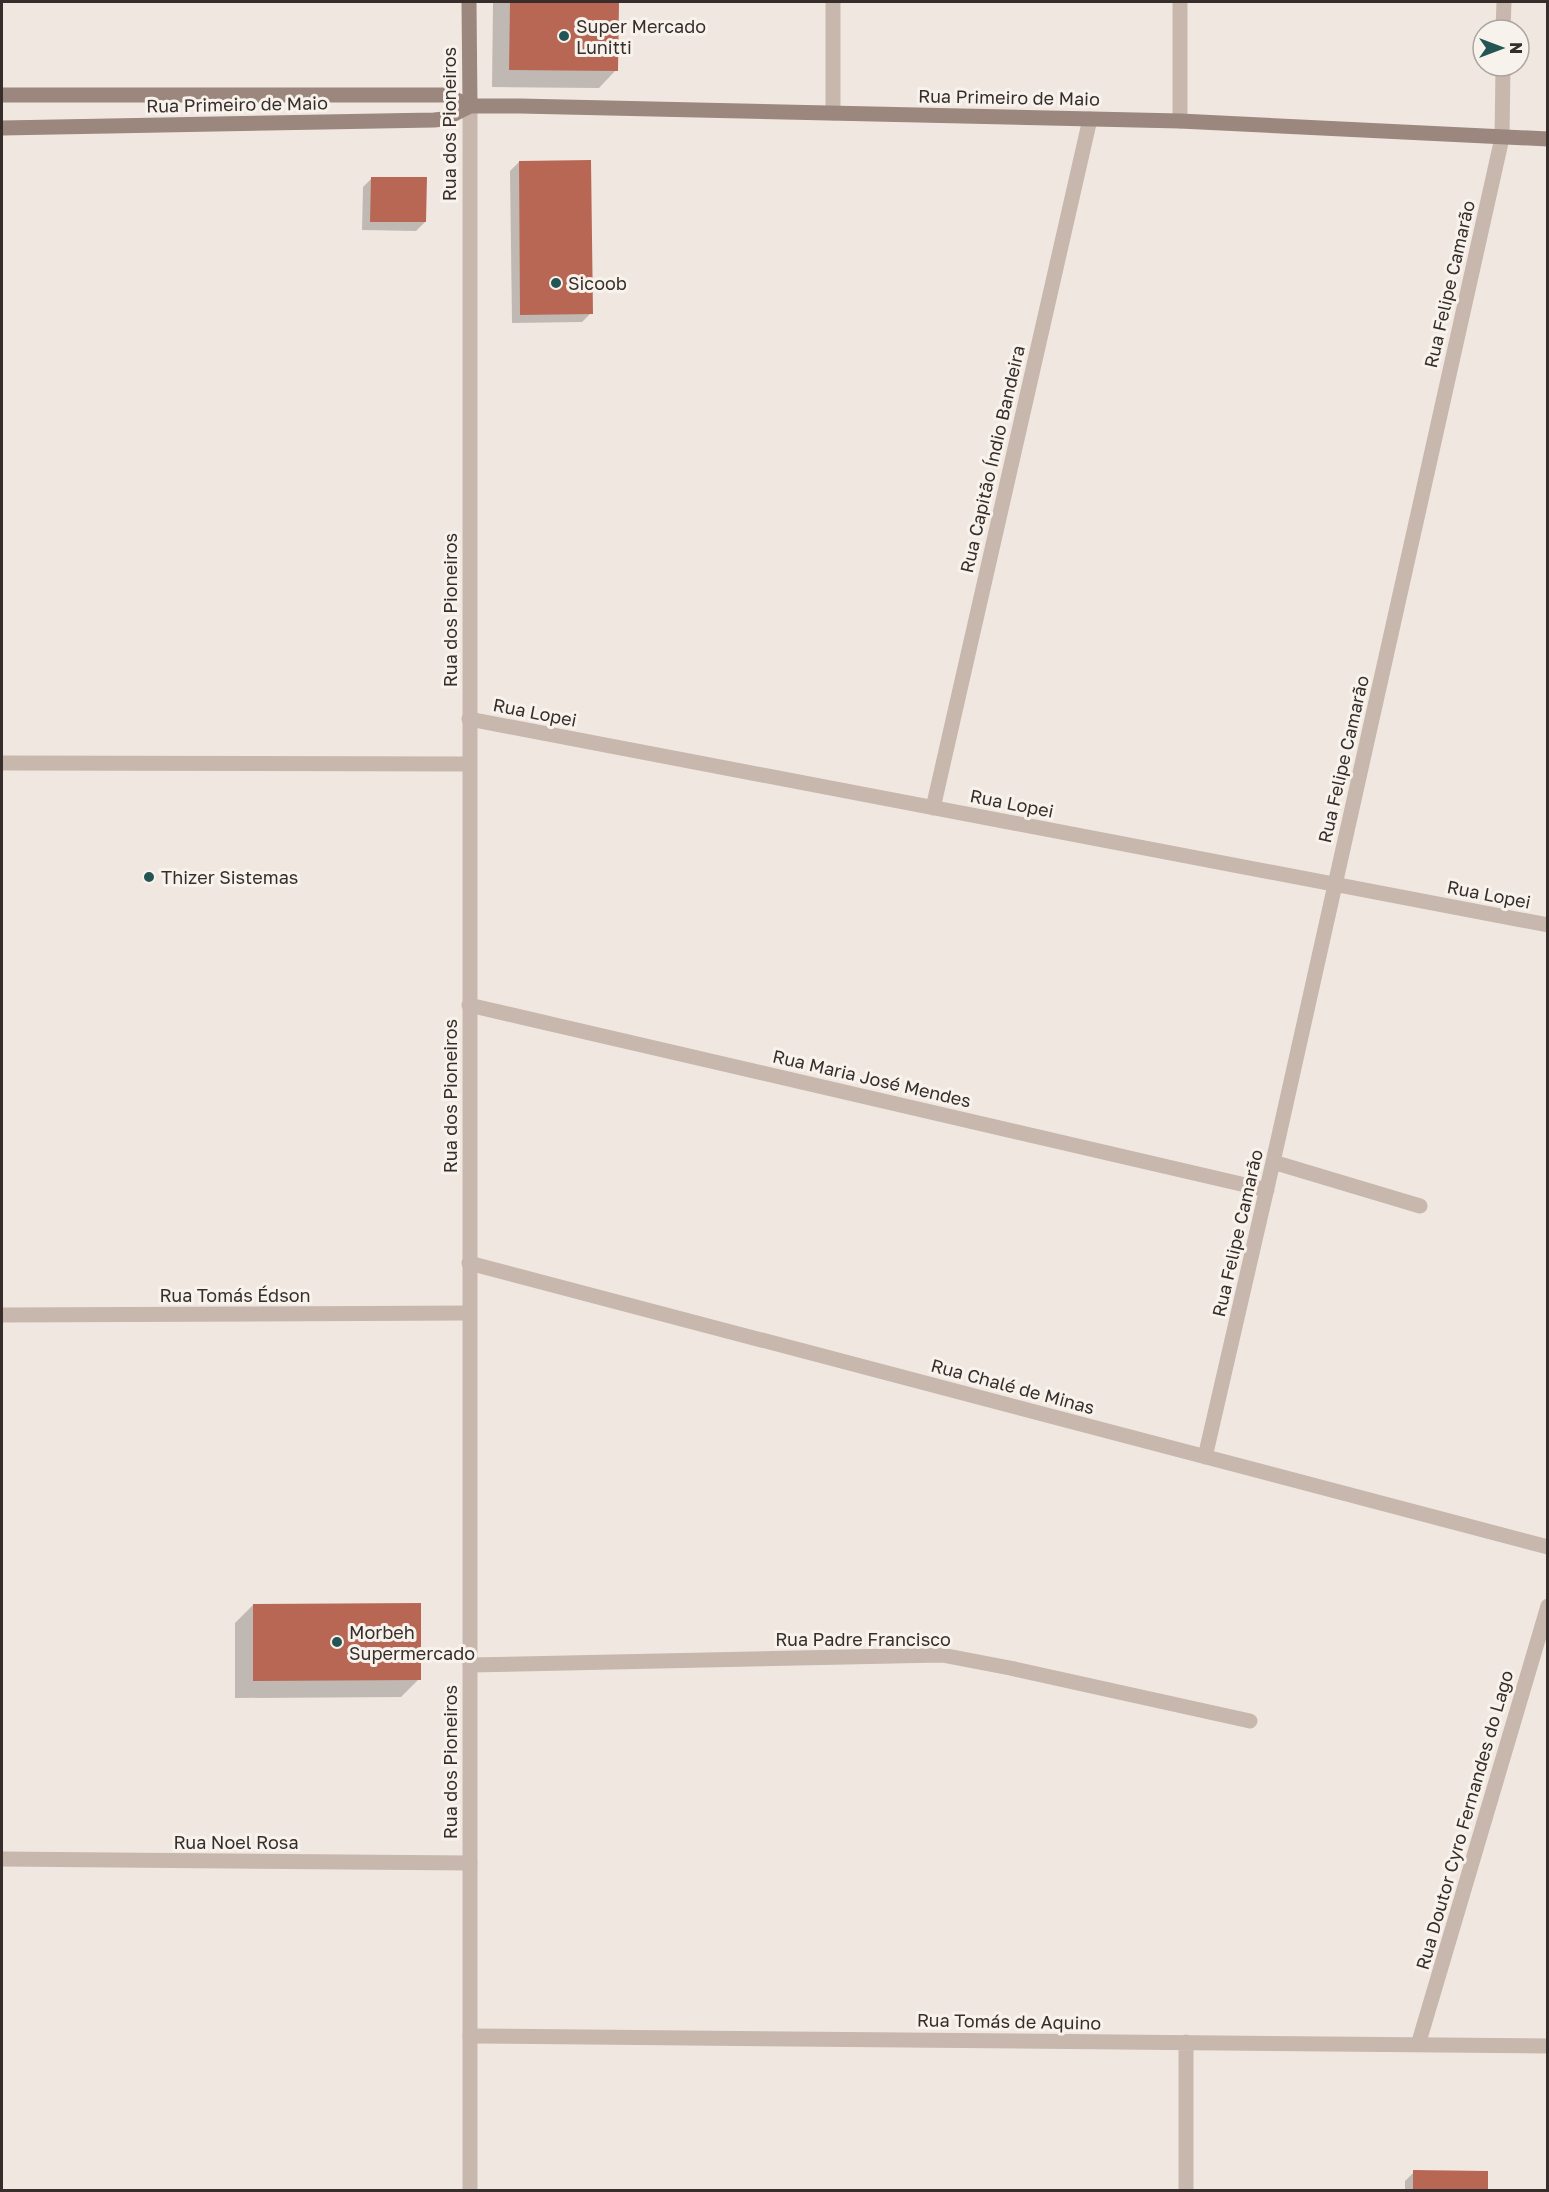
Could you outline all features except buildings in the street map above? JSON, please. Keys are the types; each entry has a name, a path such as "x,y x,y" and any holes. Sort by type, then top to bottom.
{"main road":[{"name":"Rua dos Pioneiros","path":"469,2 470,106"},
{"name":"Rua Primeiro de Maio","path":"2,95 446,95 470,106 1090,118 1548,139"},
{"name":"Rua Primeiro de Maio","path":"2,128 434,120 444,119 470,106"}],"street":[{"path":"833,2 833,113"},
{"path":"1180,2 1180,121"},
{"path":"1503,18 1504,2"},
{"name":"Rua Felipe Camarão","path":"1205,1457 1267,1190 1502,138 1503,78"},
{"name":"Rua dos Pioneiros","path":"470,106 470,2190"},
{"name":"Rua Capitão Índio Bandeira","path":"933,808 1090,118"},
{"name":"Rua Lopei","path":"469,719 1548,925"},
{"path":"2,763 469,764"},
{"name":"Rua Maria José Mendes","path":"469,1005 1267,1190"},
{"path":"1273,1162 1420,1206"},
{"name":"Rua Chalé de Minas","path":"469,1263 1548,1547"},
{"name":"Rua Tomás Édson","path":"2,1315 469,1313"},
{"name":"Rua Doutor Cyro Fernandes do Lago","path":"1418,2045 1548,1606"},
{"name":"Rua Padre Francisco","path":"470,1665 942,1655 1250,1721"},
{"name":"Rua Noel Rosa","path":"2,1859 470,1863"},
{"name":"Rua Tomás de Aquino","path":"470,2036 1548,2046"},
{"path":"1186,2042 1186,2190"}],"place":[{"name":"Super Mercado Lunitti","path":"564,36"},
{"name":"Sicoob","path":"556,283"},
{"name":"Thizer Sistemas","path":"149,877"},
{"name":"Morbeh Supermercado","path":"337,1642"}]}
